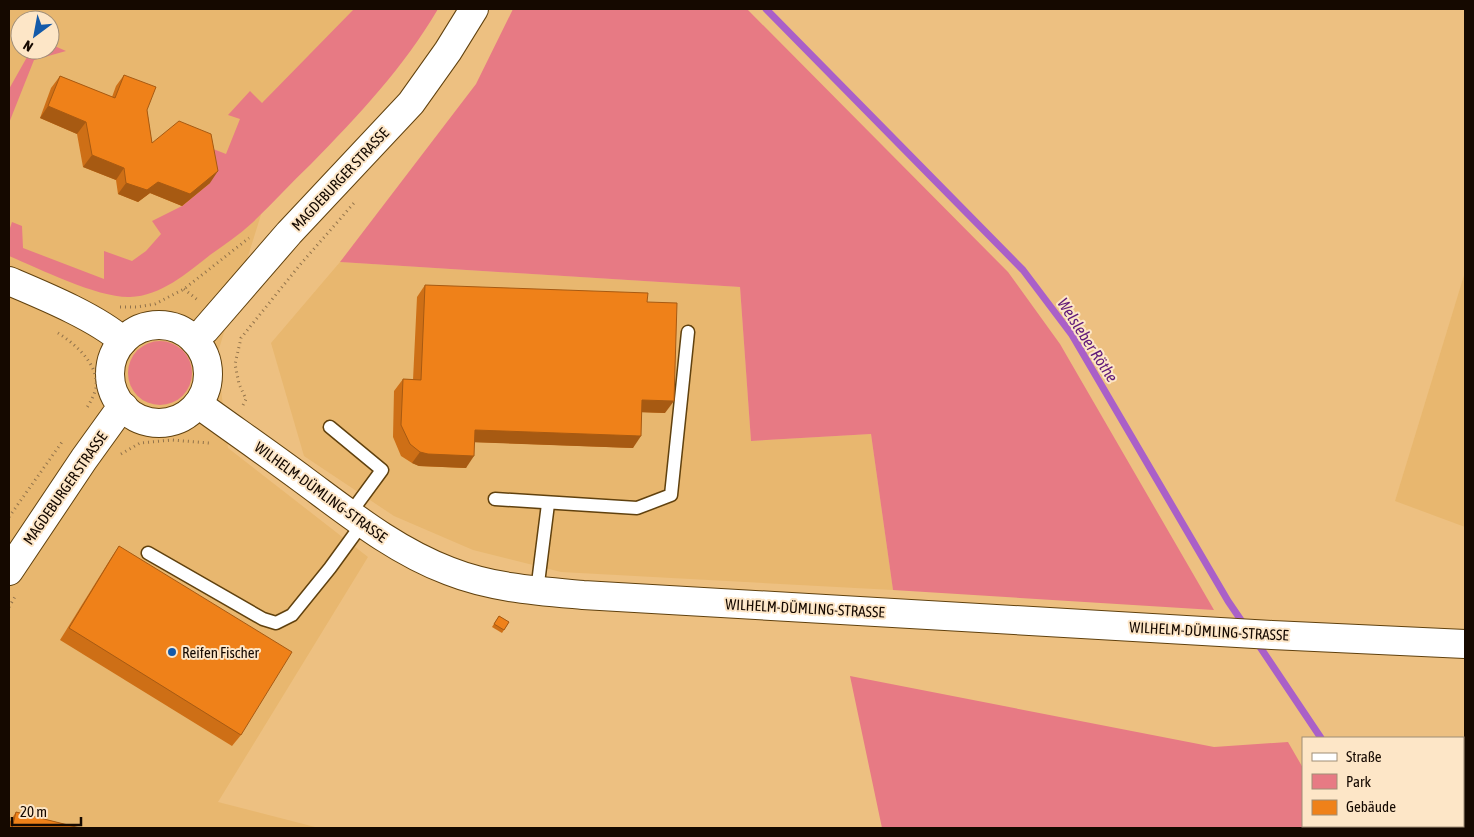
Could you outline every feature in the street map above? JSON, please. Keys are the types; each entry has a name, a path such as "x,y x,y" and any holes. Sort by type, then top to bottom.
{"street":[{"name":"MAGDEBURGER STRASSE","path":"194,340 205,330 289,233 411,103 474,9"},
{"path":"9,281 98,324 123,341"},
{"path":"160,324 173,326 186,332 194,340 204,352 208,366 208,380 204,394 198,404 184,416 168,422 151,422 135,417 114,394 110,380 115,352 123,341 134,331 146,326 160,324"},
{"name":"WILHELM-DÜMLING-STRASSE","path":"198,404 356,519 420,558 450,572 490,583 537,591 1230,633 1465,644"},
{"name":"MAGDEBURGER STRASSE","path":"15,579 86,456 115,416 124,407"}],"lane":[{"path":"495,499 548,504 637,508 671,495 688,332"},
{"path":"148,552 263,620 276,623 292,615 330,568 382,470 330,427"},
{"path":"537,591 548,504"}],"path":[{"path":"78,348 111,309 155,304 184,289 255,232"},
{"path":"54,330 70,340 86,356 94,372 96,386 92,400 84,412"},
{"path":"240,411 246,399 239,384 235,364 241,338"},
{"path":"9,517 47,461 64,440"},
{"path":"120,454 140,443 172,440 214,444"},
{"path":"9,607 15,579"}],"shaded area":[{"path":"9,9 393,9 270,186 217,355 228,448 368,557 218,802 319,828 9,828"},
{"path":"340,262 740,287 751,441 871,434 893,590 561,572 473,550 394,516 304,456 271,343"},
{"path":"1465,272 1465,527 1395,501"}],"green space":[{"path":"354,9 438,9 395,71 329,146 252,223 183,276 152,293 130,297 117,296 69,282 9,256 9,231 12,222 22,226 23,248 104,279 104,251 132,261 146,251 161,234 152,221 182,206 210,183 203,145 226,154 240,119 228,115 250,91 262,103"},
{"path":"513,9 747,9 1008,272 1060,344 1214,610 893,590 871,434 751,441 740,287 340,262 476,84"},
{"path":"25,60 34,60 9,123 9,89"},
{"path":"160,341 178,347 186,355 192,373 186,391 178,399 160,405 142,399 134,391 128,373 134,355 142,347"},
{"path":"850,676 1214,747 1288,742 1302,766 1302,827 1337,828 882,828"}],"building":[{"path":"124,75 156,87 147,110 152,143 179,121 211,134 218,171 190,194 158,182 147,190 126,183 124,168 92,155 86,122 48,106 60,76 115,98"},
{"path":"425,285 648,293 647,302 677,303 674,401 642,400 641,436 475,430 474,456 420,452 410,444 401,425 403,379 421,380"},
{"name":"Reifen Fischer","path":"119,546 292,652 241,735 69,628"},
{"path":"499,616 509,622 504,630 494,624"},
{"path":"16,812 80,828 12,828"}],"waterway":[{"name":"Welsleber Röthe","path":"766,9 1023,270 1072,335 1228,601 1245,626"},
{"name":"Welsleber Röthe","path":"1256,641 1320,737"}],"place":[{"name":"Reifen Fischer","path":"172,652"}]}
